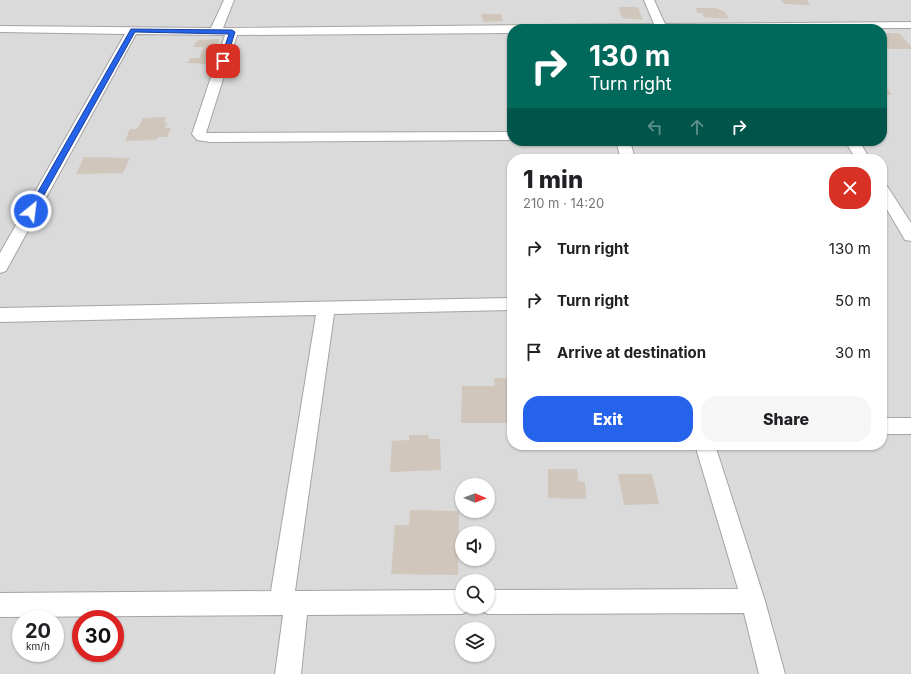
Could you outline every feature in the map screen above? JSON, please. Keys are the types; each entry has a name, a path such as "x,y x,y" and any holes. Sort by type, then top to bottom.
{"street":[{"path":"216,31 229,0"},
{"path":"649,0 660,24"},
{"path":"887,26 911,25"},
{"path":"0,29 232,32 507,29"},
{"path":"0,267 133,30"},
{"path":"232,32 199,134 202,137 507,136"},
{"path":"887,197 911,236"},
{"path":"0,315 507,304"},
{"path":"288,674 288,603 326,307"},
{"path":"887,426 911,426"},
{"path":"707,450 753,601 772,674"},
{"path":"495,602 753,601"},
{"path":"0,605 455,602"}],"shaded area":[{"path":"0,0 911,0 911,674 0,674"}],"building":[{"path":"781,0 807,0 810,5 784,4"},
{"path":"618,7 638,7 643,20 622,18"},
{"path":"696,8 716,8 725,12 729,19 704,17 702,13 697,13"},
{"path":"481,14 501,14 503,21 483,22"},
{"path":"887,33 899,33 911,46 911,49 887,49"},
{"path":"219,39 210,64 187,63 190,58 199,58 204,47 193,47 198,40"},
{"path":"887,88 892,95 887,95"},
{"path":"166,117 164,123 167,123 165,128 171,128 167,137 158,137 156,140 125,141 130,129 137,129 143,118"},
{"path":"84,157 130,158 123,173 76,174"},
{"path":"494,378 507,378 507,423 461,423 462,386 495,386"},
{"path":"409,435 428,435 429,439 440,439 441,470 390,472 392,441 409,440"},
{"path":"548,469 577,469 578,481 585,482 586,499 548,498"},
{"path":"618,474 652,474 659,504 624,505"},
{"path":"410,510 455,511 455,518 459,518 459,526 455,526 455,566 458,566 458,574 391,574 395,525 409,525"}],"route":[{"path":"31,211 133,30 232,32 223,61"}]}
